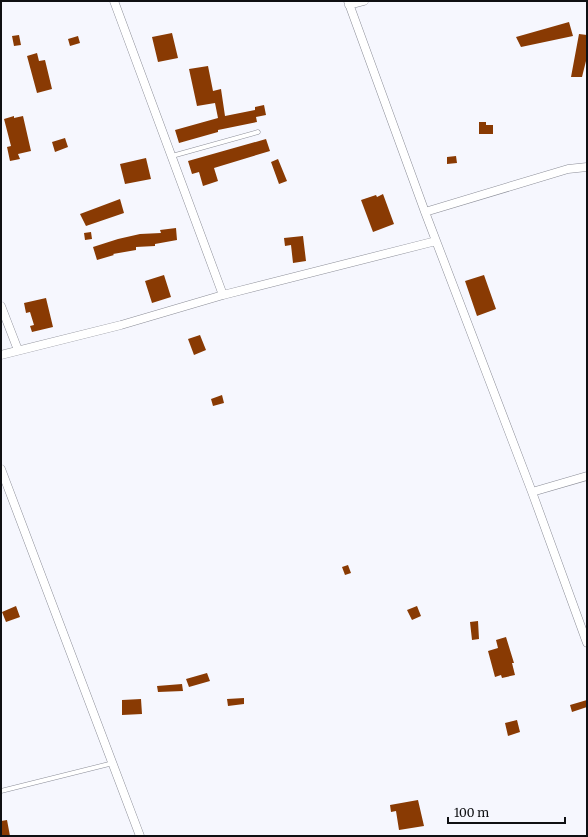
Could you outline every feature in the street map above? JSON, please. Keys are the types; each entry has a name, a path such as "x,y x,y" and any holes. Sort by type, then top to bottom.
{"street":[{"path":"114,1 223,295"},
{"path":"364,1 349,3 425,212 532,492 587,643"},
{"path":"425,212 568,169 587,167"},
{"path":"1,355 121,324 223,295 436,241"},
{"path":"1,306 18,350"},
{"path":"1,469 140,836"},
{"path":"532,492 587,476"}],"lane":[{"path":"172,156 258,132"},
{"path":"1,791 113,762"}],"building":[{"path":"569,22 573,36 521,47 516,37"},
{"path":"172,33 178,58 158,62 152,37"},
{"path":"579,34 587,35 587,57 582,77 571,77"},
{"path":"19,35 21,45 14,46 12,36"},
{"path":"78,36 80,43 70,46 68,39"},
{"path":"37,53 39,61 45,60 52,89 37,93 27,56"},
{"path":"208,66 213,91 221,89 225,116 255,110 255,107 264,105 266,115 256,117 257,122 218,130 218,132 179,143 175,130 218,118 215,103 197,106 189,69"},
{"path":"14,116 14,118 23,116 31,151 18,154 20,159 10,161 7,147 11,146 4,119"},
{"path":"479,122 486,122 486,125 493,125 493,134 479,134"},
{"path":"65,138 68,147 55,152 52,142"},
{"path":"266,139 270,151 214,168 218,181 203,186 199,172 192,174 188,161"},
{"path":"456,156 457,163 447,164 447,157"},
{"path":"146,158 151,179 125,184 120,164"},
{"path":"278,159 287,181 279,184 271,162"},
{"path":"383,194 394,224 373,232 361,200 376,195 377,197"},
{"path":"120,199 124,213 86,226 80,214"},
{"path":"176,228 177,240 155,244 155,246 136,247 136,250 113,254 114,255 97,260 93,247 118,239 140,234 161,233 160,230"},
{"path":"91,232 92,239 85,240 84,233"},
{"path":"303,236 306,261 293,263 291,245 285,246 284,238"},
{"path":"164,275 171,297 152,303 145,281"},
{"path":"484,275 496,309 477,316 465,281"},
{"path":"46,298 53,327 32,332 30,326 34,325 30,312 26,313 24,303"},
{"path":"200,335 206,350 194,355 188,339"},
{"path":"222,395 224,403 213,406 211,399"},
{"path":"348,565 351,573 345,575 342,567"},
{"path":"16,606 20,617 6,622 2,612"},
{"path":"417,606 421,616 412,620 407,610"},
{"path":"478,621 479,639 472,640 470,622"},
{"path":"506,637 514,663 512,663 515,675 502,678 501,675 495,677 488,651 498,648 496,640"},
{"path":"207,673 210,681 189,687 186,679"},
{"path":"182,684 183,691 158,692 157,686"},
{"path":"244,698 244,704 228,706 227,699"},
{"path":"141,699 142,714 122,715 122,700"},
{"path":"587,700 587,707 572,712 570,705"},
{"path":"517,720 520,732 508,736 505,723"},
{"path":"418,800 424,826 399,830 396,811 391,812 390,805"},
{"path":"7,820 10,836 1,836 1,821"}]}
